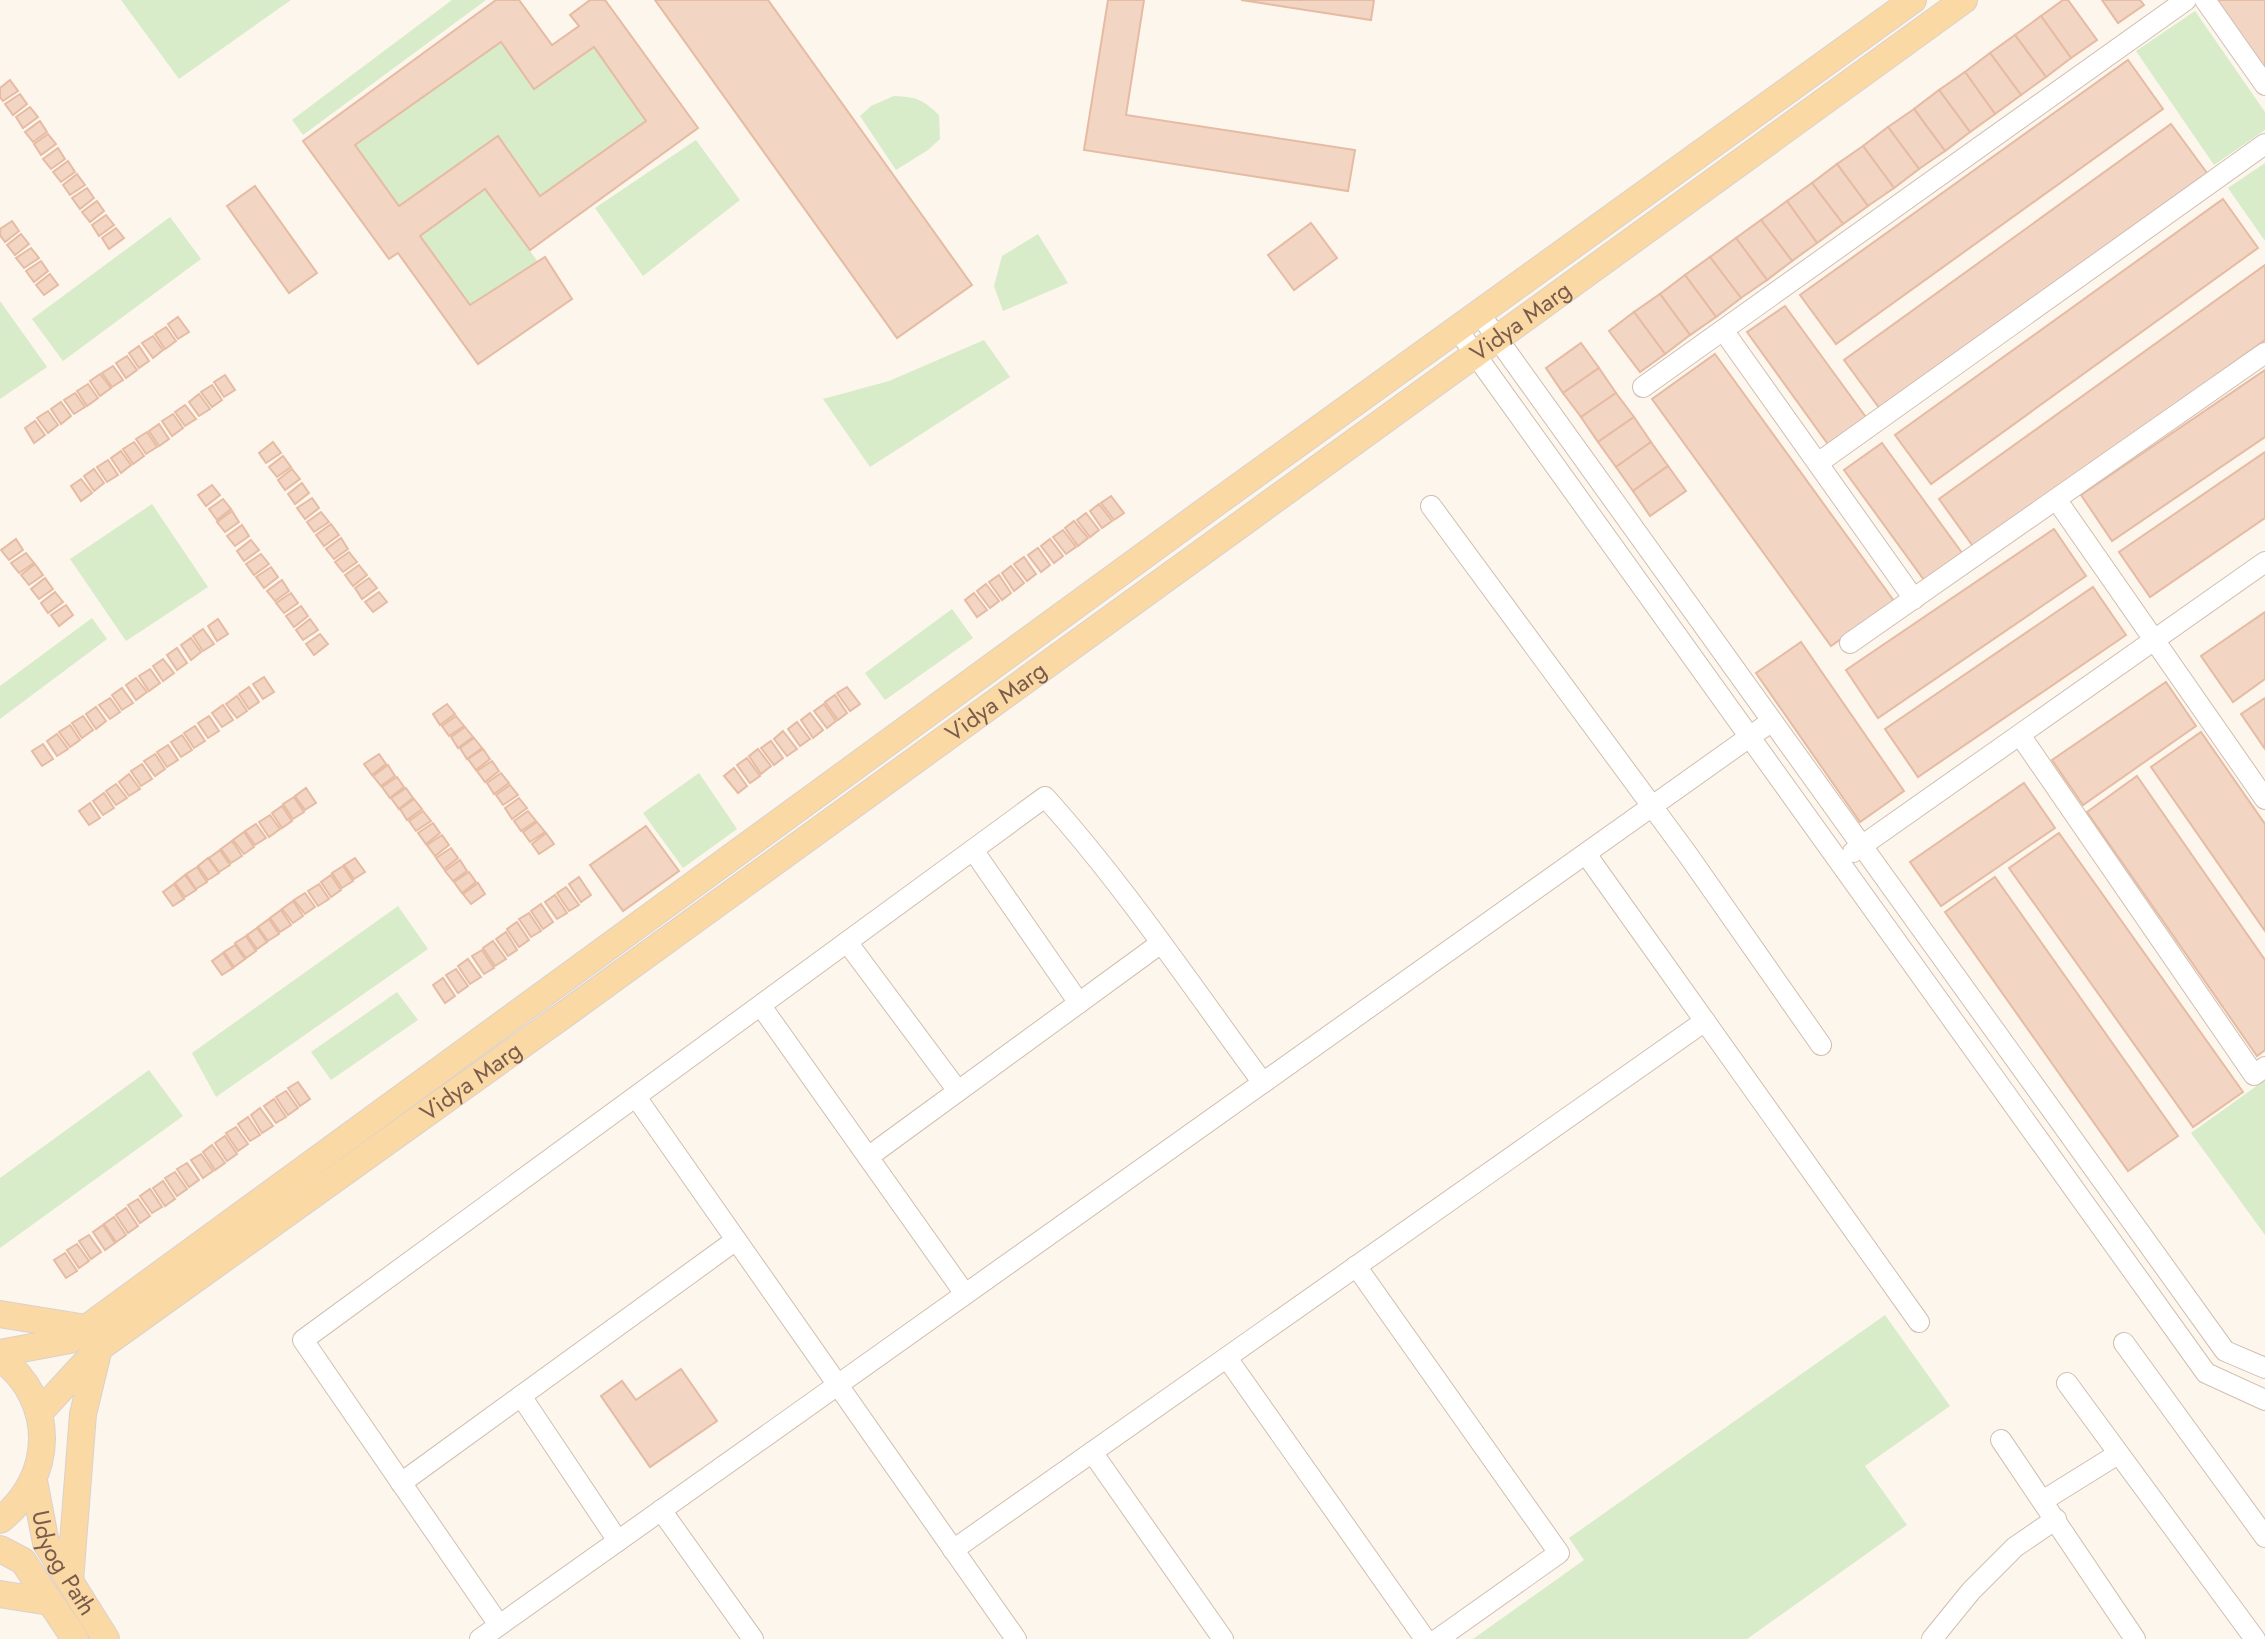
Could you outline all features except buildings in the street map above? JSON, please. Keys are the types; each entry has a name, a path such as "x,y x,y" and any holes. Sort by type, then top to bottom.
{"main road":[{"name":"Vidya Marg","path":"39,1413 92,1338 1457,329 1913,0"},
{"name":"Vidya Marg","path":"0,1356 92,1338 572,1009 1964,0"},
{"path":"0,1314 92,1338 70,1581"},
{"path":"0,1356 30,1392 39,1413 43,1440 34,1481 23,1499 0,1520"},
{"name":"Udyog Path","path":"34,1481 46,1543 106,1639"},
{"name":"Udyog Path","path":"0,1549 23,1561 75,1639"},
{"path":"0,1594 50,1602"}],"street":[{"path":"1643,387 2186,0"},
{"path":"2205,0 2265,85"},
{"path":"1818,463 2265,144"},
{"path":"1479,313 2225,1351 2265,1368"},
{"path":"1457,329 2206,1373 2265,1400"},
{"path":"1723,330 1914,599"},
{"path":"1850,643 2265,353"},
{"path":"2056,499 2262,788"},
{"path":"1431,506 1653,806 1821,1045"},
{"path":"1839,862 2265,562"},
{"path":"480,1639 1772,721"},
{"path":"2020,735 2254,1075 2265,1067"},
{"path":"499,1625 303,1340 1045,797 1161,943 1263,1083"},
{"path":"973,850 1079,1003"},
{"path":"1586,854 1919,1322"},
{"path":"847,942 958,1091"},
{"path":"868,1157 1161,943"},
{"path":"761,1006 965,1294"},
{"path":"953,1550 1705,1021"},
{"path":"636,1097 1016,1639"},
{"path":"401,1483 736,1240"},
{"path":"1356,1266 1559,1553 1438,1639"},
{"path":"2124,1343 2265,1537"},
{"path":"1227,1358 1425,1639"},
{"path":"2067,1383 2255,1639"},
{"path":"521,1396 618,1541"},
{"path":"2001,1440 2135,1639"},
{"path":"1092,1452 1223,1639"},
{"path":"2044,1500 2118,1454"},
{"path":"661,1510 753,1639"},
{"path":"1932,1639 1971,1591 2015,1547 2056,1519"}],"green space":[{"path":"121,0 291,0 179,79"},
{"path":"452,0 486,0 303,135 292,120"},
{"path":"2195,11 2265,112 2265,130 2214,165 2136,51"},
{"path":"501,42 534,89 594,47 646,121 540,196 498,136 399,206 355,145"},
{"path":"894,96 919,100 939,115 940,139 896,170 860,116 871,106"},
{"path":"696,140 740,200 643,276 595,208"},
{"path":"2265,163 2265,241 2228,188"},
{"path":"485,189 538,262 470,305 420,236"},
{"path":"170,217 201,259 63,361 32,319"},
{"path":"1038,234 1068,283 1003,311 994,286 1002,256"},
{"path":"0,301 47,367 0,399"},
{"path":"984,340 1010,377 870,467 823,399 889,381"},
{"path":"152,504 208,587 126,641 70,559"},
{"path":"952,609 973,638 885,700 865,673"},
{"path":"92,618 107,639 0,719 0,686"},
{"path":"699,773 737,829 683,868 643,813"},
{"path":"398,906 428,949 216,1097 192,1053"},
{"path":"397,992 418,1020 331,1080 311,1052"},
{"path":"149,1070 183,1116 0,1248 0,1178"},
{"path":"2265,1080 2265,1235 2191,1133"},
{"path":"1885,1315 1950,1406 1865,1466 1907,1525 1747,1639 1473,1639 1584,1560 1569,1538"}]}
